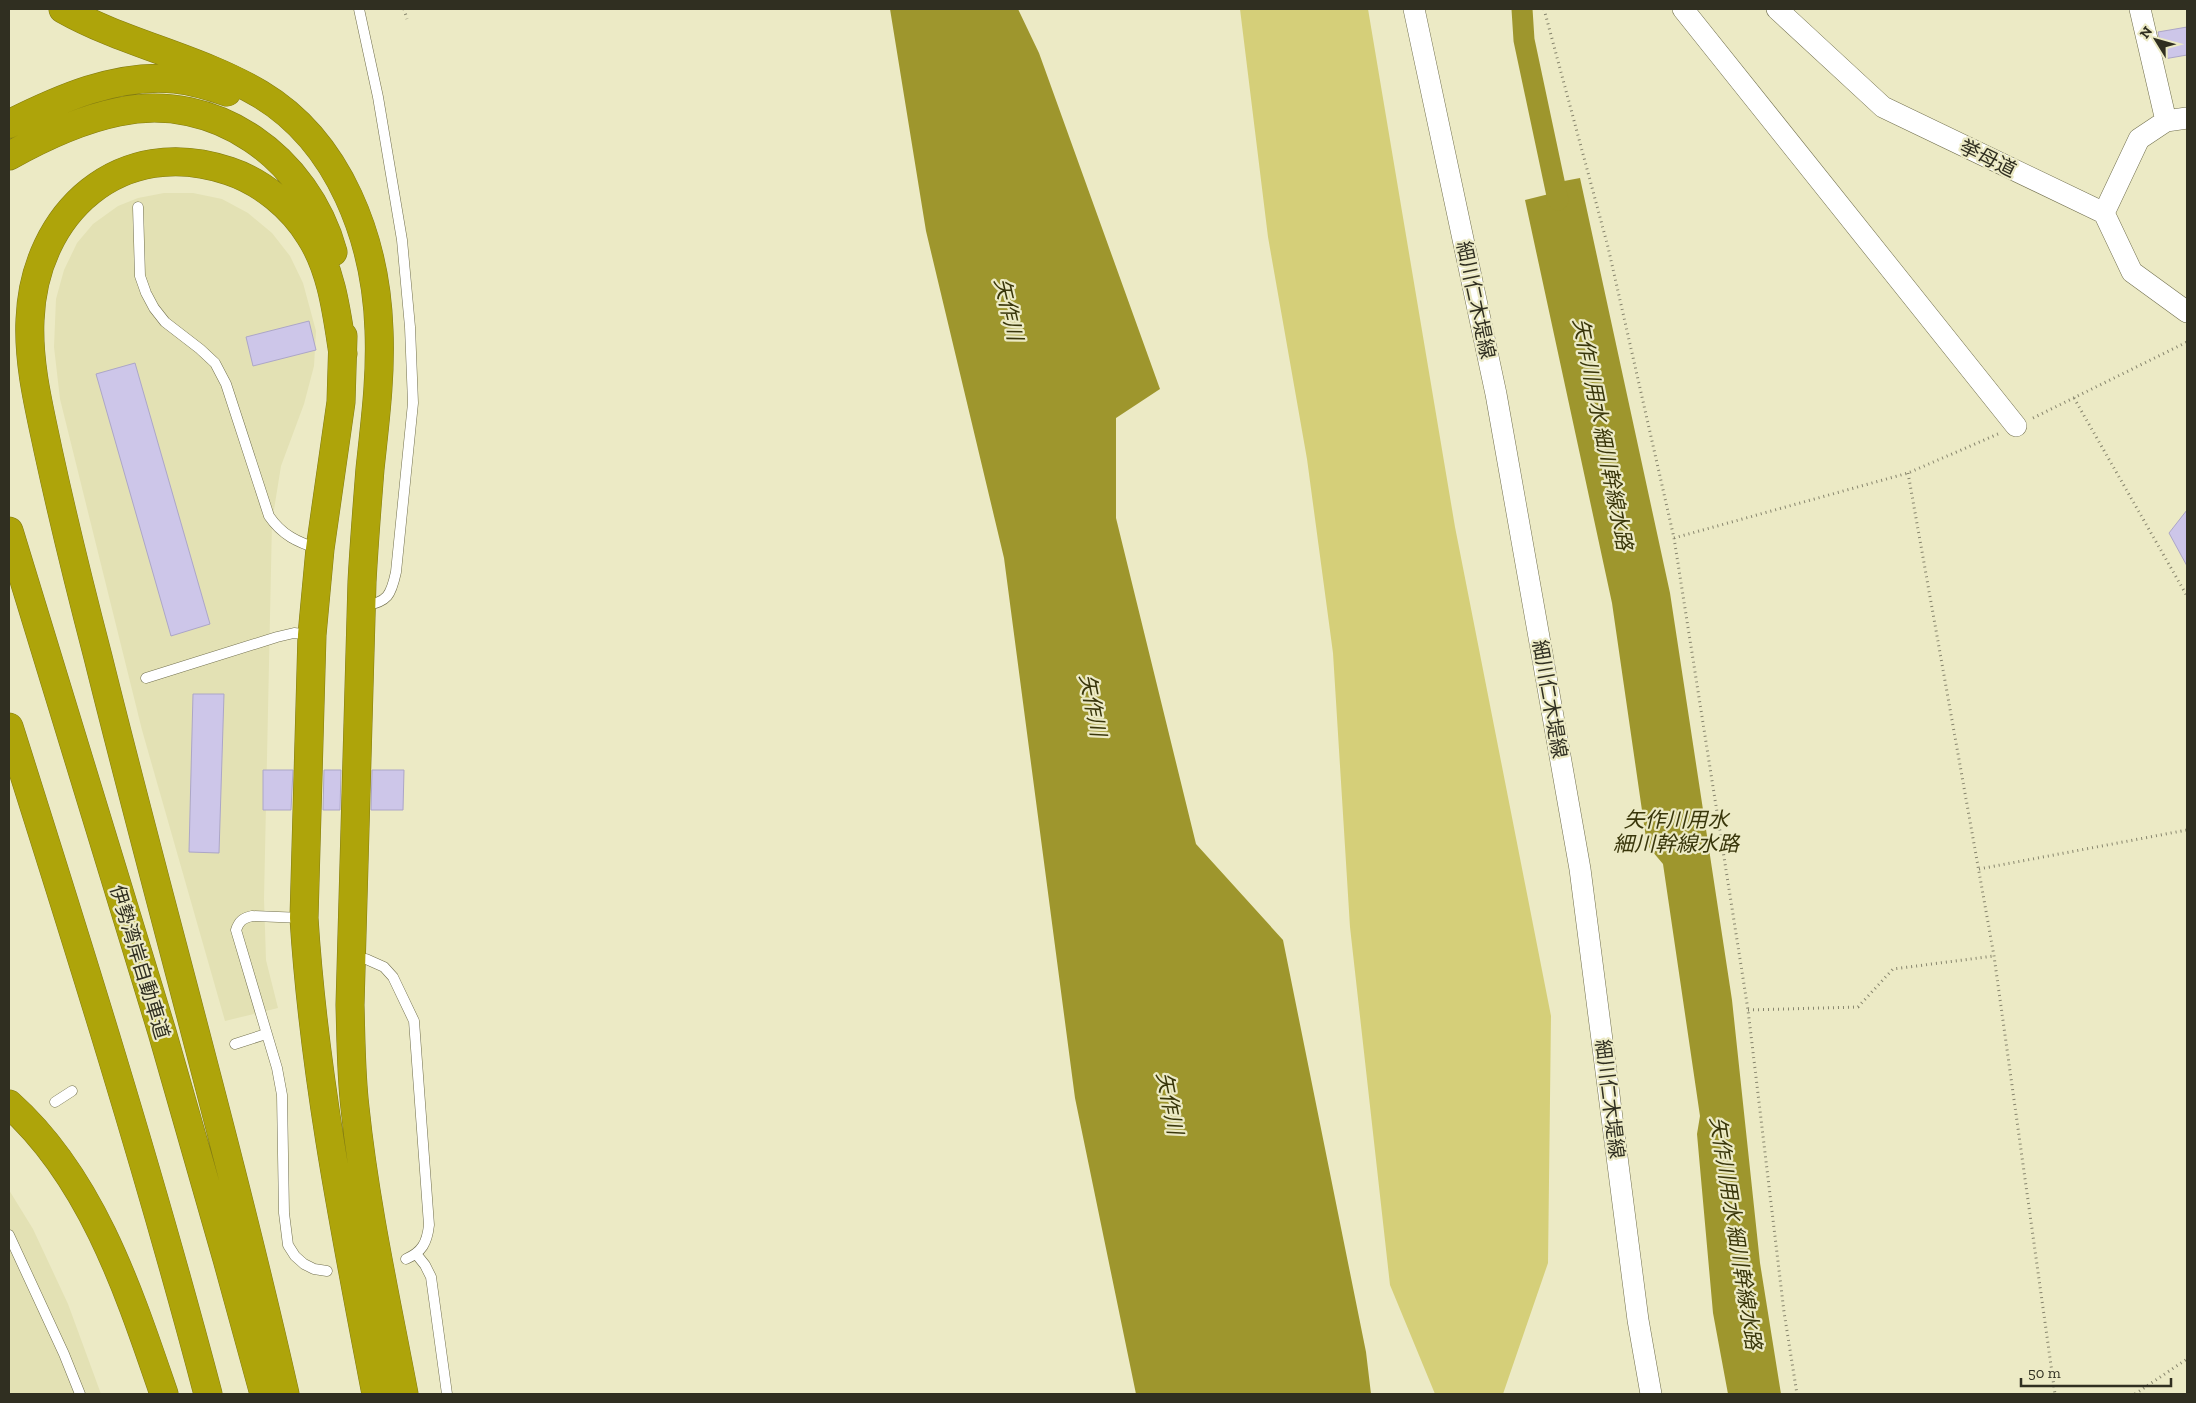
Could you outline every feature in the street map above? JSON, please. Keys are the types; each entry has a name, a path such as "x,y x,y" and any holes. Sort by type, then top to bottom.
{"highway":[{"path":"63,9 132,39 209,68 237,81 270,101 307,133 339,177 360,228 369,257 379,328 379,356 377,404 365,524 361,606 353,959 350,1005 354,1106 372,1228 404,1394"},
{"path":"9,124 37,110 82,92 113,83 146,79 173,79 202,84 228,92 254,105 278,120 298,138 317,157 334,181 360,228"},
{"path":"9,156 62,129 91,118 120,111 178,110 202,115 226,123 248,136 268,150 288,169 305,189 319,214 329,239 337,267 344,354 341,402 320,549 312,635 304,918 307,964 334,1168 376,1394"},
{"path":"285,1394 254,1255 63,519 31,362 30,322 32,289 41,258 53,232 70,210 92,189 119,173 148,165 181,161 212,165 242,175 271,193 294,214 311,238 324,266 329,283 344,354"},
{"name":"伊勢湾岸自動車道","path":"9,531 162,1032 228,1259 264,1394"},
{"path":"9,727 173,1261 208,1394"},
{"path":"9,1104 42,1138 62,1164 99,1228 120,1276 164,1394"}],"street":[{"name":"細川仁木堤線","path":"1414,9 1496,394 1580,869 1638,1320 1651,1394"},
{"path":"1683,9 2016,426"},
{"name":"挙母道","path":"1777,9 1883,106 2104,213"},
{"path":"2140,9 2166,121"},
{"path":"2187,118 2166,121 2139,139 2104,213 2132,272 2187,312"}],"lane":[{"path":"359,9 378,97 402,240 410,327 413,402 393,587 389,595 382,602 361,606"},
{"path":"138,207 140,276 154,308 165,322 215,363 226,384 269,516 287,536 298,543 320,549"},
{"path":"146,678 277,636 294,634 312,635"},
{"path":"304,918 252,916 244,918 238,923 237,938 277,1068 282,1095 284,1213 288,1245 294,1256 304,1264 314,1269 327,1271"},
{"path":"353,959 366,959 384,967 393,977 414,1021 429,1226 428,1237 424,1246 417,1255 406,1259"},
{"path":"235,1044 266,1034"},
{"path":"55,1102 72,1091"},
{"path":"9,1235 64,1354 80,1394"},
{"path":"417,1255 426,1265 431,1277 447,1394"}],"path":[{"path":"404,9 407,18"},
{"path":"1544,9 1608,247 1674,538 1748,1010 1784,1312 1797,1394"},
{"path":"1674,538 1908,473 2016,426 2187,342"},
{"path":"2074,398 2187,596"},
{"path":"1908,473 1994,956 2055,1394"},
{"path":"1979,869 2187,830"},
{"path":"1748,1010 1858,1007 1893,968 1994,956"},
{"path":"2135,1394 2187,1359"}],"shaded area":[{"path":"1240,9 1368,9 1455,527 1551,1016 1548,1263 1503,1394 1435,1394 1390,1285 1350,927 1333,653 1307,459 1268,237"},
{"path":"164,193 193,193 222,199 248,213 272,233 290,256 303,283 316,331 314,366 304,404 281,466 272,522 264,899 266,960 278,1008 225,1021 142,730 60,399 54,347 56,299 64,270 77,243 93,224 118,206 138,198"},
{"path":"9,1190 33,1229 68,1304 101,1394 9,1394"}],"water":[{"name":"矢作川","path":"890,9 1018,9 1039,53 1160,389 1116,418 1116,518 1196,844 1283,940 1366,1352 1371,1394 1136,1394 1075,1098 1004,558 926,231"},
{"name":"矢作川用水 細川幹線水路","path":"1561,169 1564,181 1580,178 1670,593 1732,1000 1760,1263 1781,1394 1728,1394 1713,1313 1697,1134 1700,1116 1663,864 1647,845 1612,603 1525,200 1549,194 1544,173"}],"building":[{"path":"2187,27 2187,55 2164,59 2158,32"},
{"path":"309,321 316,350 253,366 246,337"},
{"path":"135,363 210,624 171,636 96,374"},
{"path":"2187,510 2187,566 2169,533"},
{"path":"193,694 224,694 219,853 189,852"},
{"path":"263,770 293,770 291,810 263,810"},
{"path":"324,770 341,770 340,810 323,810"},
{"path":"372,770 404,770 403,810 371,810"}],"waterway":[{"name":"矢作川用水 細川幹線水路","path":"1522,9 1524,40 1558,200"}]}
